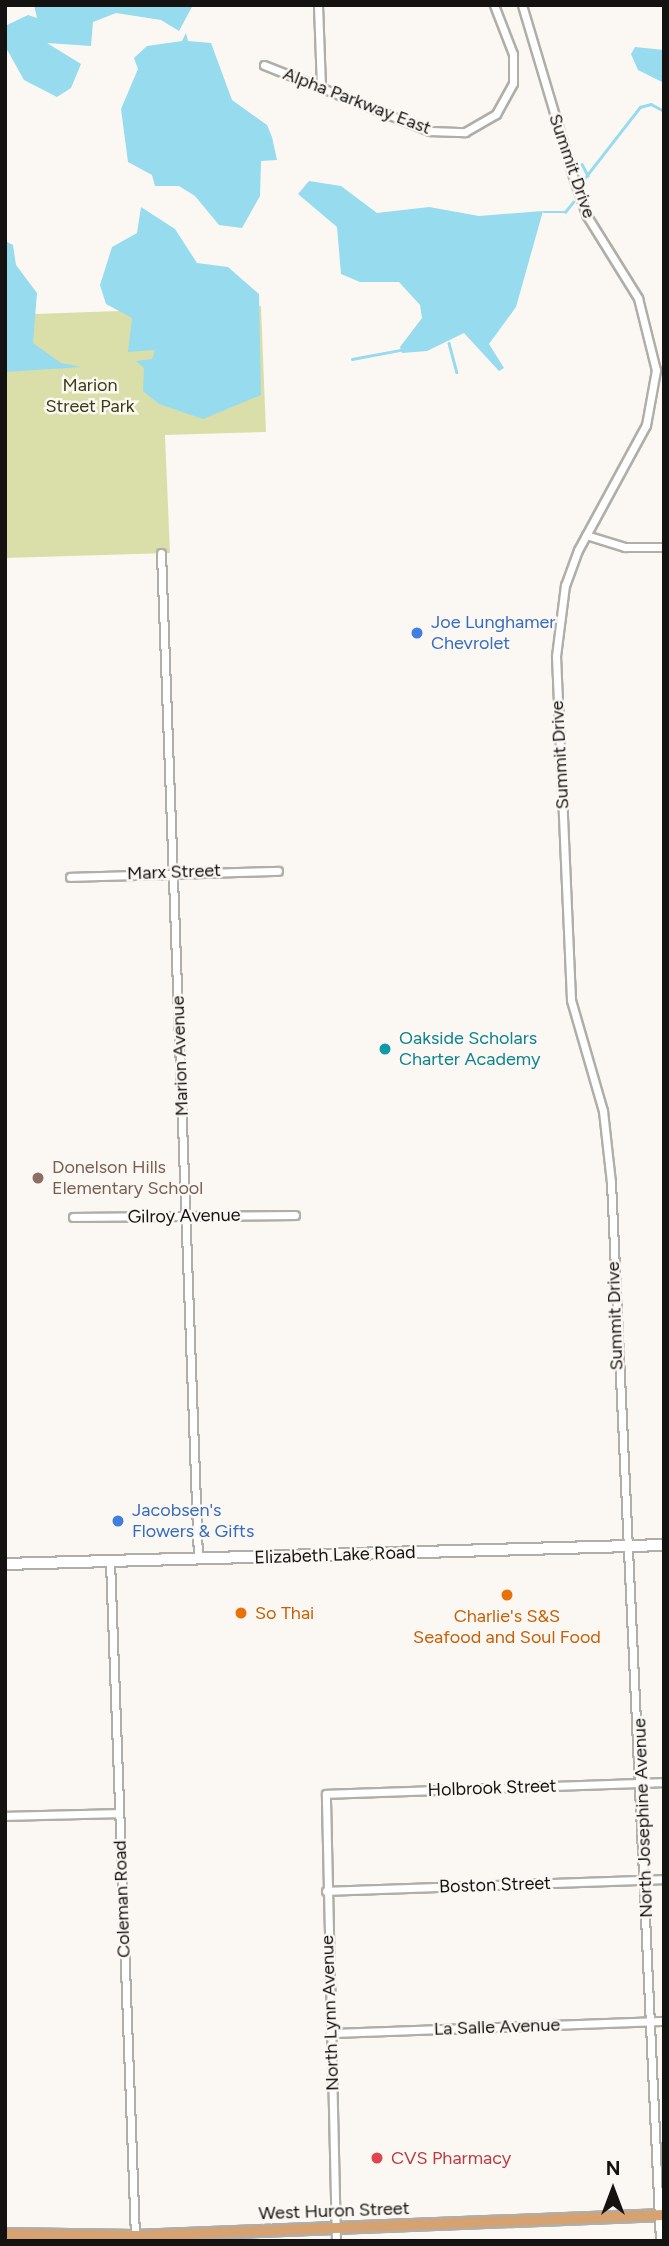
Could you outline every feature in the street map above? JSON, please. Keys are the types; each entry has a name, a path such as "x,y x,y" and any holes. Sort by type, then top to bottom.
{"highway":[{"name":"West Huron Street","path":"5,2234 135,2236 661,2215"}],"main road":[{"name":"Elizabeth Lake Road","path":"5,1564 664,1545"}],"street":[{"path":"318,5 321,87"},
{"name":"Alpha Parkway East","path":"264,65 434,132 474,129 500,109 514,79 512,47 494,5"},
{"name":"Summit Drive","path":"522,5 587,216 638,298 654,347 646,425 586,535 565,585 555,656 567,956 571,1000 608,1137 622,1490 631,1546"},
{"path":"586,535 625,547 664,547"},
{"name":"Marion Avenue","path":"161,554 198,1558"},
{"name":"Marx Street","path":"70,877 278,870"},
{"name":"Gilroy Avenue","path":"73,1217 295,1214"},
{"name":"North Josephine Avenue","path":"631,1546 660,2241"},
{"name":"Coleman Road","path":"110,1561 135,2236"},
{"name":"Holbrook Street","path":"322,1799 341,1792 664,1782"},
{"name":"North Lynn Avenue","path":"322,1799 336,2241"},
{"path":"5,1816 118,1813"},
{"name":"Boston Street","path":"326,1891 664,1879"},
{"name":"La Salle Avenue","path":"330,2033 664,2021"}],"green space":[{"name":"Marion Street Park","path":"261,306 266,432 165,435 170,553 5,558 5,315"}],"water":[{"path":"34,5 193,5 179,31 161,20 116,13 93,22 91,46 47,43 81,64 71,88 57,97 24,80 5,46 5,26 28,15 37,18"},
{"path":"186,33 188,41 211,43 232,100 267,125 272,137 277,160 261,161 260,196 242,228 219,225 195,196 179,186 155,186 152,175 128,162 121,109 138,69 134,58 147,46 182,41"},
{"path":"635,47 664,50 664,83 638,70 631,54"},
{"path":"309,181 341,186 377,213 429,207 479,216 543,211 516,307 489,344 504,368 499,371 464,333 427,351 402,353 400,347 422,318 420,305 399,282 360,282 341,274 337,227 298,194"},
{"path":"141,207 175,229 197,263 228,267 259,294 261,395 203,419 159,404 143,391 144,368 136,361 152,359 155,350 128,352 132,318 106,304 100,285 112,247 137,233"},
{"path":"5,241 13,245 16,265 37,293 33,343 61,363 82,367 5,372"}],"waterway":[{"path":"584,179 640,107 651,104 664,111"},
{"path":"582,164 588,176"},
{"path":"544,212 565,212 573,202"},
{"path":"449,343 457,372"},
{"path":"352,359 400,350"}],"place":[{"name":"Joe Lunghamer Chevrolet","path":"417,633"},
{"name":"Oakside Scholars Charter Academy","path":"385,1049"},
{"name":"Donelson Hills Elementary School","path":"38,1178"},
{"name":"Jacobsen's Flowers & Gifts","path":"118,1521"},
{"name":"Charlie's S&S Seafood and Soul Food","path":"507,1595"},
{"name":"So Thai","path":"241,1613"},
{"name":"CVS Pharmacy","path":"377,2158"}]}
